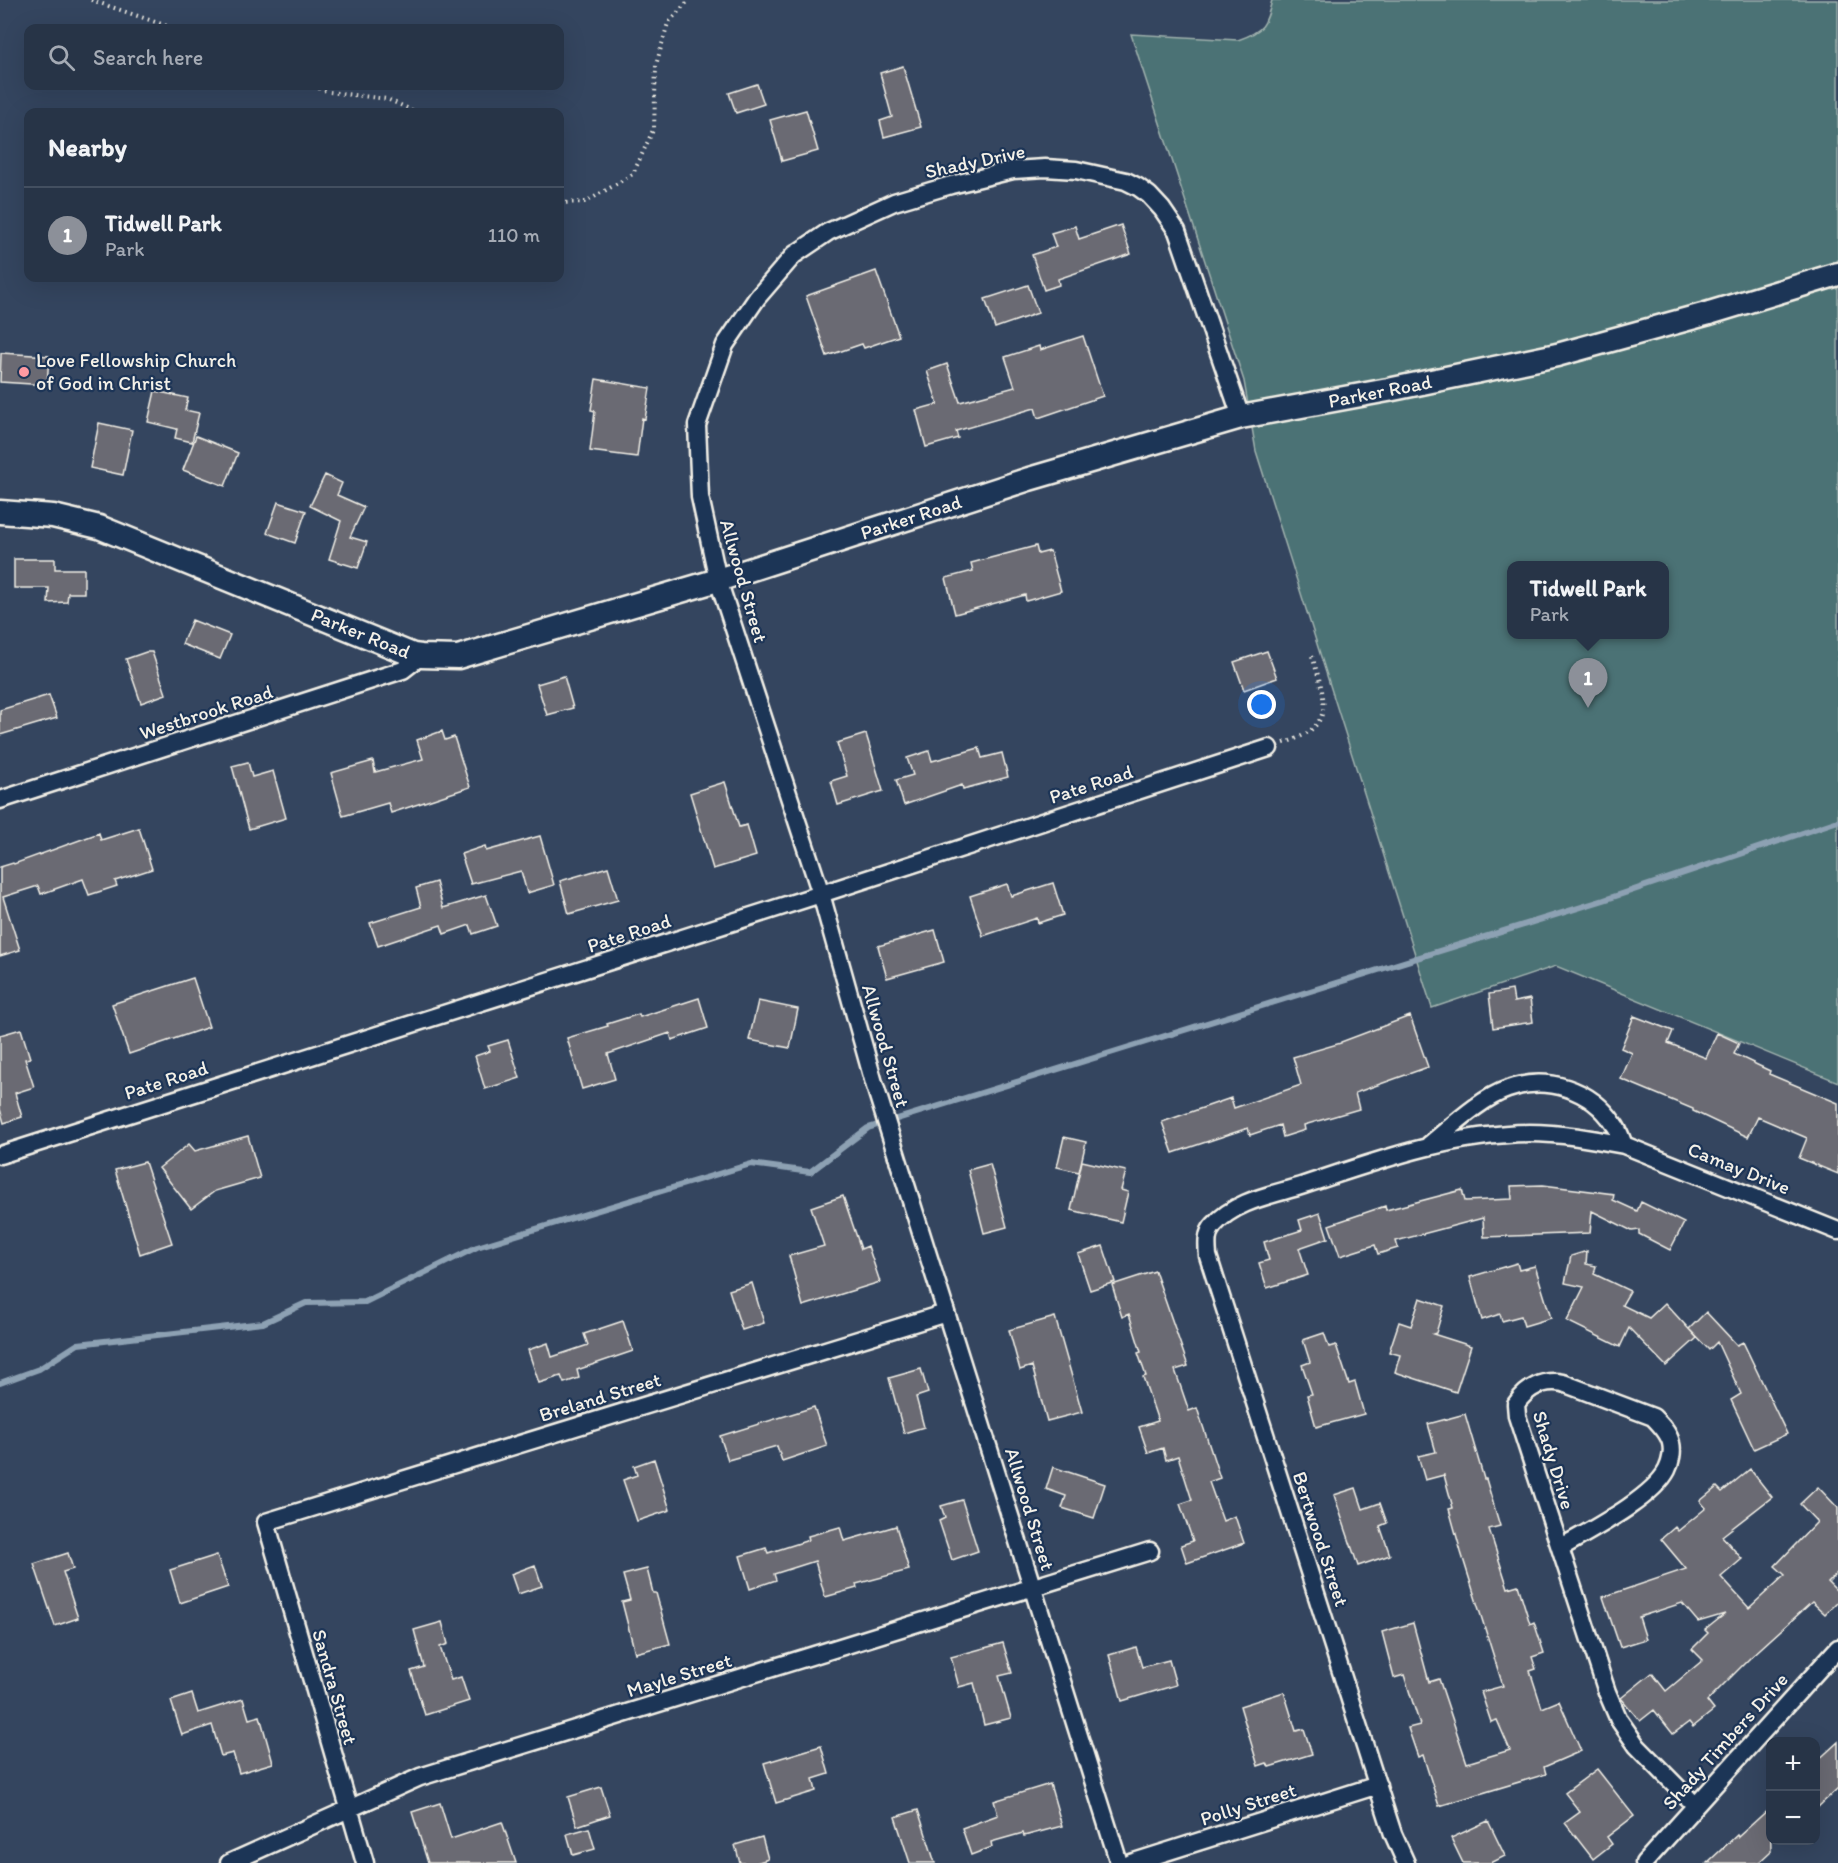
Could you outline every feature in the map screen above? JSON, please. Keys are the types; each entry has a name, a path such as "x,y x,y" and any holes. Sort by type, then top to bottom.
{"main road":[{"name":"Parker Road","path":"0,512 52,516 99,527 421,656 458,657 718,580 1029,479 1241,417 1388,390 1557,355 1706,314 1838,274"}],"street":[{"name":"Shady Drive","path":"795,255 828,232 894,202 1013,170 1045,168 1076,170 1126,181 1149,195 1177,231 1241,417"},
{"name":"Allwood Street","path":"795,255 757,298 725,345 697,425 700,497 718,580 821,894 874,1083 1119,1863"},
{"name":"Westbrook Road","path":"0,800 403,670 421,656"},
{"name":"Pate Road","path":"0,1155 821,894 1269,748"},
{"name":"Camay Drive","path":"1426,1147 1488,1100 1508,1089 1540,1082 1570,1087 1594,1102 1615,1124 1624,1145"},
{"name":"Camay Drive","path":"1212,1226 1238,1206 1398,1154 1487,1136 1531,1133 1586,1138 1624,1145 1838,1230"},
{"name":"Bertwood Street","path":"1212,1226 1207,1241 1208,1256 1393,1834 1406,1863"},
{"name":"Breland Street","path":"267,1522 946,1313"},
{"name":"Shady Drive","path":"1560,1548 1629,1507 1652,1487 1667,1470 1671,1456 1671,1442 1663,1427 1653,1417 1563,1383 1552,1381 1538,1385 1523,1395 1516,1404 1517,1416 1560,1548 1607,1692 1619,1720 1637,1746 1695,1805"},
{"name":"Sandra Street","path":"267,1522 365,1863"},
{"name":"Mayle Street","path":"229,1863 420,1777 1150,1551"},
{"name":"Shady Timbers Drive","path":"1644,1863 1838,1648"},
{"name":"Polly Street","path":"1131,1863 1378,1785"}],"path":[{"path":"91,0 161,24"},
{"path":"564,203 586,202 633,174 654,128 656,65 668,23 689,0"},
{"path":"324,90 387,99 407,108"},
{"path":"1269,748 1302,738 1317,724 1322,714 1324,694 1312,656"}],"green space":[{"path":"1272,0 1838,0 1838,1082 1556,966 1432,1008 1256,451 1244,381 1131,34 1238,40 1259,30 1265,21"}],"building":[{"path":"903,66 921,127 884,137 880,121 892,117 880,73"},
{"path":"757,84 764,104 736,113 729,93"},
{"path":"806,110 818,151 782,161 770,120"},
{"path":"1121,225 1131,254 1058,279 1059,285 1044,290 1032,255 1056,247 1051,233 1075,226 1079,239"},
{"path":"876,271 899,336 864,348 862,344 827,356 806,296"},
{"path":"1028,285 1038,313 995,328 985,299"},
{"path":"1083,336 1103,396 1038,418 1035,408 956,431 958,438 926,447 916,410 938,404 927,371 947,364 960,402 1015,387 1005,357 1039,346 1040,350"},
{"name":"Love Fellowship Church of God in Christ","path":"1,353 49,356 47,385 0,382"},
{"path":"596,379 650,388 645,419 642,418 637,457 590,451 595,411 591,410"},
{"path":"155,391 188,398 185,410 199,413 192,442 175,438 177,429 148,422"},
{"path":"99,423 132,430 123,475 90,468"},
{"path":"196,436 238,453 225,486 183,470"},
{"path":"325,475 342,483 337,495 364,507 350,537 367,542 358,568 329,559 341,521 310,506"},
{"path":"278,502 306,511 295,543 267,533"},
{"path":"1036,546 1038,554 1050,551 1061,591 1026,601 1025,595 955,614 946,578 973,571 971,563"},
{"path":"14,559 55,559 55,569 84,569 84,593 68,593 67,602 48,603 49,588 14,588"},
{"path":"192,620 230,635 220,659 182,644"},
{"path":"1267,651 1277,678 1244,690 1234,662"},
{"path":"152,652 166,694 141,703 126,659"},
{"path":"564,676 573,708 547,715 537,684"},
{"path":"49,695 57,718 0,735 0,710"},
{"path":"442,731 445,740 454,737 470,787 391,813 388,803 343,816 331,773 373,761 375,772 423,759 417,740"},
{"path":"866,734 883,791 838,805 831,781 847,776 837,743"},
{"path":"979,748 982,758 1002,753 1008,777 963,789 962,785 904,805 896,780 913,775 907,758 929,751 932,761"},
{"path":"248,762 252,777 273,771 286,818 249,829 232,766"},
{"path":"725,782 739,827 747,825 756,856 713,869 690,793"},
{"path":"139,828 152,869 115,881 117,886 89,895 83,879 41,894 38,886 3,897 20,950 0,956 0,867 99,833 101,840"},
{"path":"540,836 554,885 527,893 521,871 471,884 461,854 485,846 486,851"},
{"path":"608,867 618,900 569,914 560,881"},
{"path":"436,882 443,908 486,895 497,926 473,934 470,925 444,934 441,925 378,946 370,923 421,907 416,888"},
{"path":"1053,883 1063,915 1038,923 1037,918 983,936 970,896 1007,884 1011,896"},
{"path":"935,930 944,962 887,978 878,946"},
{"path":"193,978 209,1027 129,1054 112,1004"},
{"path":"1512,990 1514,1002 1530,999 1533,1022 1493,1028 1489,994"},
{"path":"699,998 708,1028 672,1040 670,1033 608,1054 615,1079 582,1089 567,1038 639,1014 640,1017"},
{"path":"758,1001 798,1009 790,1048 749,1040"},
{"path":"1410,1016 1428,1067 1355,1093 1359,1109 1304,1125 1305,1130 1283,1137 1280,1125 1250,1135 1248,1128 1173,1153 1162,1122 1231,1098 1234,1108 1301,1085 1293,1057 1341,1043"},
{"path":"1634,1016 1673,1031 1668,1043 1706,1058 1717,1033 1739,1043 1734,1054 1770,1071 1769,1074 1838,1103 1838,1174 1799,1158 1807,1138 1758,1117 1748,1137 1693,1109 1621,1079 1632,1053 1621,1048"},
{"path":"21,1029 30,1058 25,1059 34,1087 15,1093 22,1117 4,1123 0,1109 0,1035"},
{"path":"508,1040 520,1078 485,1089 475,1056 490,1051 488,1046"},
{"path":"248,1136 260,1178 215,1191 191,1209 159,1168 189,1144 195,1151"},
{"path":"1064,1137 1086,1142 1079,1172 1057,1167"},
{"path":"1082,1161 1126,1171 1121,1190 1128,1192 1121,1222 1071,1210"},
{"path":"145,1162 172,1243 140,1254 115,1170"},
{"path":"990,1164 1007,1227 984,1233 968,1170"},
{"path":"1543,1185 1614,1194 1613,1200 1637,1211 1641,1202 1684,1223 1670,1250 1639,1234 1639,1230 1632,1231 1592,1211 1590,1233 1484,1237 1483,1218 1396,1241 1398,1248 1378,1254 1375,1245 1340,1256 1329,1225 1385,1206 1386,1210 1462,1190 1465,1201 1512,1199 1511,1186"},
{"path":"843,1196 861,1249 868,1246 880,1282 803,1306 789,1256 824,1246 811,1207"},
{"path":"1320,1213 1328,1238 1299,1248 1308,1275 1267,1288 1259,1263 1269,1260 1264,1242 1302,1230 1299,1220"},
{"path":"1103,1246 1115,1282 1090,1290 1078,1254"},
{"path":"1587,1251 1586,1264 1596,1266 1594,1274 1630,1291 1622,1305 1649,1318 1665,1303 1697,1338 1666,1366 1629,1328 1620,1347 1567,1321 1584,1287 1565,1283 1571,1256"},
{"path":"1517,1263 1519,1270 1535,1266 1551,1318 1524,1326 1521,1316 1502,1321 1500,1314 1482,1320 1470,1277"},
{"path":"1155,1271 1188,1366 1175,1370 1189,1411 1197,1408 1220,1478 1209,1482 1223,1521 1235,1516 1244,1543 1187,1563 1181,1545 1193,1541 1180,1504 1192,1500 1178,1456 1166,1460 1163,1448 1148,1453 1139,1427 1158,1421 1143,1377 1146,1376 1138,1353 1141,1352 1129,1314 1122,1317 1112,1285"},
{"path":"752,1283 764,1323 742,1330 729,1290"},
{"path":"1420,1298 1444,1306 1436,1333 1433,1334 1471,1346 1456,1392 1395,1372 1400,1355 1389,1352 1399,1322 1411,1326"},
{"path":"1706,1312 1737,1345 1743,1342 1787,1434 1754,1449 1731,1400 1741,1394 1717,1342 1709,1350 1689,1329"},
{"path":"1055,1317 1082,1412 1047,1421 1032,1366 1020,1370 1009,1330"},
{"path":"623,1321 633,1351 577,1370 579,1378 564,1383 561,1376 539,1383 528,1350 548,1343 552,1357 588,1345 584,1334"},
{"path":"1324,1333 1329,1347 1336,1345 1349,1384 1355,1382 1364,1414 1316,1427 1307,1395 1312,1394 1302,1365 1310,1362 1303,1340"},
{"path":"921,1369 928,1393 916,1397 924,1427 904,1433 889,1378"},
{"path":"814,1407 827,1446 782,1461 777,1446 728,1460 720,1436"},
{"path":"1465,1414 1500,1526 1489,1529 1508,1588 1518,1585 1530,1624 1534,1622 1544,1653 1532,1657 1536,1669 1530,1671 1542,1708 1559,1701 1581,1751 1544,1767 1546,1774 1439,1806 1423,1755 1418,1757 1408,1728 1420,1725 1404,1675 1394,1678 1382,1632 1413,1623 1429,1682 1439,1679 1467,1763 1510,1750 1497,1720 1491,1722 1481,1692 1503,1686 1461,1552 1449,1509 1453,1508 1444,1475 1425,1480 1418,1456 1436,1452 1428,1424"},
{"path":"654,1459 670,1510 637,1521 623,1480 637,1475 634,1466"},
{"path":"1053,1467 1105,1484 1094,1518 1062,1508 1066,1496 1046,1489"},
{"path":"1750,1469 1772,1497 1722,1536 1742,1559 1721,1577 1749,1608 1785,1575 1775,1566 1817,1522 1800,1504 1818,1487 1838,1508 1838,1572 1828,1582 1838,1592 1838,1601 1825,1614 1812,1602 1707,1701 1714,1710 1693,1727 1689,1722 1673,1734 1654,1710 1640,1721 1621,1698 1652,1673 1666,1691 1703,1660 1692,1649 1708,1633 1705,1630 1725,1614 1698,1622 1682,1603 1639,1617 1646,1639 1620,1647 1603,1597 1686,1569 1661,1539 1675,1527 1678,1531 1706,1508 1700,1501 1717,1487 1722,1492"},
{"path":"1356,1488 1363,1509 1380,1503 1387,1523 1380,1526 1390,1555 1358,1566 1334,1495"},
{"path":"962,1500 978,1551 952,1560 939,1521 945,1518 941,1506"},
{"path":"896,1526 909,1570 856,1584 857,1588 825,1597 815,1561 774,1574 776,1580 750,1589 740,1556 766,1548 768,1553 809,1540 808,1536 840,1527 844,1541"},
{"path":"68,1553 73,1569 63,1572 78,1618 55,1626 34,1564"},
{"path":"217,1555 228,1587 180,1603 170,1570"},
{"path":"535,1565 542,1586 518,1594 511,1574"},
{"path":"647,1569 670,1644 635,1653 622,1602 630,1600 623,1575"},
{"path":"442,1622 448,1644 440,1647 451,1680 461,1677 469,1701 425,1715 411,1671 424,1667 414,1630"},
{"path":"1003,1643 1012,1673 999,1676 1011,1718 984,1725 974,1683 959,1687 951,1657"},
{"path":"1136,1647 1142,1667 1169,1660 1176,1685 1122,1701 1109,1655"},
{"path":"1284,1692 1296,1731 1304,1729 1312,1754 1269,1767 1267,1763 1258,1766 1240,1706"},
{"path":"192,1694 198,1713 243,1699 249,1719 260,1716 273,1763 239,1773 233,1753 221,1756 212,1725 182,1735 171,1701"},
{"path":"1838,1742 1838,1788 1820,1805 1820,1791 1820,1758"},
{"path":"821,1746 829,1774 813,1779 816,1791 776,1803 764,1763"},
{"path":"1597,1769 1634,1816 1607,1837 1612,1844 1593,1859 1565,1823 1580,1812 1565,1793"},
{"path":"1050,1784 1062,1826 991,1842 992,1847 971,1855 962,1828 998,1815 994,1801"},
{"path":"601,1787 610,1815 577,1826 568,1797"},
{"path":"440,1803 451,1839 502,1822 516,1863 428,1863 412,1812"},
{"path":"918,1810 935,1863 910,1863 895,1817"},
{"path":"1766,1812 1766,1845 1771,1845 1771,1851 1758,1863 1707,1863 1737,1835 1738,1837"},
{"path":"1488,1821 1505,1856 1491,1863 1463,1863 1451,1838"},
{"path":"589,1828 595,1849 573,1855 567,1834"},
{"path":"762,1837 768,1859 756,1863 740,1863 735,1845"}],"waterway":[{"path":"0,1383 39,1369 78,1344 263,1323 306,1303 365,1302 477,1247 751,1164 810,1172 868,1128 1604,900 1838,821"}],"place":[{"name":"Love Fellowship Church of God in Christ","path":"24,372"},
{"name":"Tidwell Park","path":"1588,708"}]}
